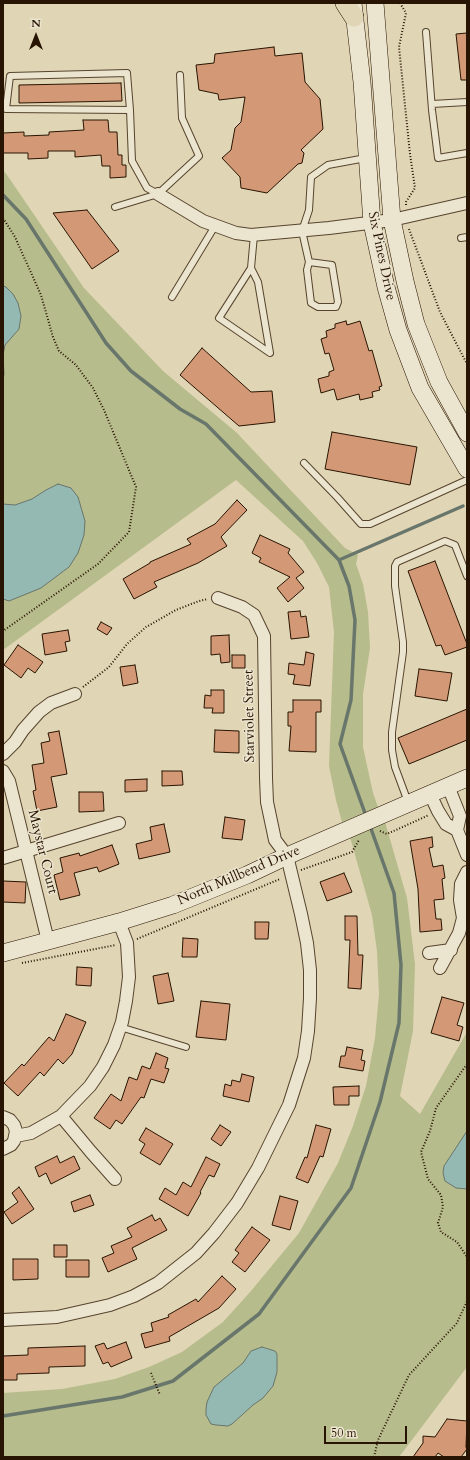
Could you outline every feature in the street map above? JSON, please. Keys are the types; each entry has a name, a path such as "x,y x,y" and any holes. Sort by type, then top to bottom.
{"street":[{"name":"Six Pines Drive","path":"375,3 405,281 416,324 423,343 439,382 467,433"},
{"name":"Six Pines Drive","path":"351,8 362,82 372,223 386,287 404,349 420,388 467,469"},
{"path":"158,194 202,221 236,233 254,235 372,223 467,203"},
{"name":"Starviolet Street","path":"218,598 242,607 254,615 264,636 267,802 276,840 287,856"},
{"path":"3,754 15,742 22,730 39,712 51,703 75,694"},
{"name":"Maystar Court","path":"3,771 9,781 48,942"},
{"name":"North Millbend Drive","path":"3,953 119,922 188,899 247,875 287,856 467,778"},
{"path":"448,786 460,816 457,830 467,855"},
{"path":"430,794 446,824 457,830"},
{"path":"3,858 119,823"},
{"path":"3,1320 57,1317 84,1312 134,1296 158,1283 196,1253 214,1233 237,1203 258,1168 289,1105 304,1058 308,1031 310,970 307,943 287,856"},
{"path":"440,968 459,933 463,918 460,900 461,884 467,872"},
{"path":"16,1136 30,1133 61,1116 90,1086 103,1067 114,1045 126,1001 129,977 127,943 119,922"},
{"path":"429,953 451,950"},
{"path":"61,1116 90,1152 115,1179"},
{"path":"3,1117 10,1120 14,1124 16,1131 16,1136 11,1145 3,1149"}],"lane":[{"path":"426,32 438,158 467,153"},
{"path":"130,110 6,109 10,76 127,73 130,110 132,161 147,188 158,194"},
{"path":"115,207 158,194 199,156 182,118 180,74"},
{"path":"432,104 467,102"},
{"path":"310,262 332,265 338,302 336,307 318,307 311,303 307,270 310,262 302,231 310,210 311,178 328,165 367,158"},
{"path":"172,297 215,226"},
{"path":"251,268 258,282 270,353 219,318 251,268 254,235"},
{"path":"304,463 337,497 360,524 370,524 467,480"},
{"path":"409,804 395,767 392,750 392,732 403,652 403,642 394,586 394,566 397,562 445,542 455,545 467,576"},
{"path":"120,1027 186,1047"}],"path":[{"path":"400,3 406,13 398,47 415,188 406,202 399,218 440,312 467,364"},
{"path":"3,218 15,237 41,294 59,351 76,365 93,388 104,410 136,487 129,532 98,564 3,631"},
{"path":"75,694 109,667 127,644 146,627 176,610 200,601 218,598"},
{"path":"467,1064 436,1108 430,1131 421,1152 428,1179 441,1194 443,1207 438,1223 441,1232 457,1242 467,1257"},
{"path":"374,1457 378,1440 409,1375 457,1323 467,1301"},
{"path":"151,1373 160,1395"}],"green space":[{"path":"3,170 84,288 163,371 237,433 345,548 358,555 356,564 363,584 368,612 370,648 363,694 363,747 373,793 378,807 342,822 336,800 329,766 334,632 329,587 317,563 303,541 236,480 3,650"},
{"path":"385,822 407,898 415,964 413,1031 400,1096 420,1114 467,1032 467,1367 399,1457 3,1457 3,1393 62,1389 115,1379 149,1367 182,1352 223,1322 299,1233 338,1163 353,1126 366,1086 375,1038 379,994 377,951 372,915 350,837"}],"water":[{"path":"3,286 13,294 18,303 21,316 19,329 5,345 3,355"},
{"path":"3,355 4,374 3,379"},
{"path":"58,484 71,488 78,497 85,521 84,535 78,553 69,567 41,588 9,601 3,599 3,504 15,505 32,499"},
{"path":"467,1131 467,1189 456,1188 445,1181 443,1173 444,1166"},
{"path":"262,1347 275,1351 277,1354 277,1372 273,1386 263,1398 232,1424 228,1426 211,1424 206,1415 206,1409 207,1402 214,1387 243,1363 251,1351"}],"building":[{"path":"467,33 467,80 461,80 456,34"},
{"path":"274,47 275,56 302,53 305,82 320,99 323,129 301,150 304,153 302,163 298,164 267,193 241,188 240,177 222,158 231,150 235,128 241,122 245,97 219,100 218,94 199,90 196,65 214,63 215,54"},
{"path":"121,83 122,101 19,103 19,85"},
{"path":"83,120 108,120 109,132 117,132 118,155 122,155 122,165 126,165 126,177 110,178 110,166 102,166 101,155 75,157 75,151 48,151 48,158 28,159 28,153 3,153 3,133 24,132 24,136 49,135 49,132 84,130"},
{"path":"87,210 119,251 92,269 53,213"},
{"path":"346,321 347,325 360,321 369,351 372,350 382,386 379,387 380,390 372,392 373,397 360,400 359,394 337,400 334,389 321,393 318,379 329,376 329,372 334,370 329,353 325,354 321,339 327,337 326,331 335,328 335,324"},
{"path":"202,348 251,392 272,391 275,422 239,426 180,375"},
{"path":"332,432 417,447 410,485 325,469"},
{"path":"237,500 247,510 221,537 227,546 198,563 154,582 157,587 134,599 123,579 150,562 191,544 187,539 215,524"},
{"path":"260,535 290,549 288,553 304,572 296,578 304,588 288,602 277,588 290,577 259,562 261,558 252,553"},
{"path":"435,561 467,644 467,647 445,655 441,645 436,646 408,571"},
{"path":"300,611 301,617 306,616 309,637 291,639 288,612"},
{"path":"101,622 112,628 107,635 97,629"},
{"path":"68,630 70,641 65,642 67,651 45,655 42,634"},
{"path":"229,635 230,662 221,663 220,654 211,655 211,636"},
{"path":"18,645 43,662 35,673 28,668 21,678 4,665"},
{"path":"306,652 314,654 310,686 293,684 295,675 288,674 289,663 304,665"},
{"path":"232,655 245,655 245,668 232,668"},
{"path":"135,665 138,683 123,686 120,667"},
{"path":"419,669 452,673 447,701 415,696"},
{"path":"211,690 224,690 224,713 212,713 213,708 204,708 205,695 211,696"},
{"path":"293,700 321,700 321,712 316,712 316,752 289,751 291,726 288,726 288,712 293,712"},
{"path":"467,709 467,740 409,764 398,738"},
{"path":"215,730 239,731 239,753 214,752"},
{"path":"59,731 67,774 51,777 57,807 37,811 33,791 36,790 32,765 44,763 41,743 50,741 48,733"},
{"path":"162,771 182,771 183,785 162,786"},
{"path":"147,779 147,791 125,792 125,780"},
{"path":"79,792 103,792 104,811 79,812"},
{"path":"225,817 245,820 242,840 222,838"},
{"path":"164,824 170,852 139,859 136,844 152,840 150,827"},
{"path":"432,837 433,847 429,848 433,867 443,865 445,878 442,879 444,899 434,900 436,919 441,919 442,930 420,932 418,889 410,841"},
{"path":"112,845 119,864 99,872 97,867 74,873 80,895 60,900 54,875 63,872 60,858 79,853 80,856"},
{"path":"344,873 352,892 327,901 320,882"},
{"path":"3,881 26,882 25,903 3,902"},
{"path":"345,916 357,916 358,955 363,955 361,989 348,988 350,940 345,940"},
{"path":"255,922 269,922 268,939 255,939"},
{"path":"183,938 198,939 197,957 182,957"},
{"path":"77,967 92,968 91,986 76,985"},
{"path":"168,973 174,1001 158,1004 153,976"},
{"path":"442,997 464,1003 457,1025 463,1027 459,1041 431,1033"},
{"path":"201,1001 230,1004 226,1040 196,1037"},
{"path":"66,1014 86,1022 72,1054 63,1064 58,1059 44,1076 40,1072 18,1096 4,1083 22,1064 24,1066 49,1037 54,1041"},
{"path":"347,1047 363,1050 361,1060 365,1061 363,1071 339,1067 341,1056 345,1056"},
{"path":"156,1053 168,1058 165,1068 169,1069 164,1083 151,1079 144,1098 141,1097 122,1124 116,1120 110,1129 94,1118 111,1094 121,1101 129,1077 137,1080 142,1066 150,1069"},
{"path":"242,1074 254,1077 249,1102 223,1096 225,1084 231,1086 232,1080 240,1082"},
{"path":"359,1086 359,1096 349,1096 349,1105 334,1105 333,1087"},
{"path":"220,1125 231,1132 221,1146 211,1139"},
{"path":"316,1125 331,1129 323,1157 320,1156 308,1183 296,1178 305,1157 307,1158"},
{"path":"146,1128 173,1144 160,1165 140,1153 145,1144 139,1140"},
{"path":"57,1156 60,1163 74,1156 80,1169 51,1184 46,1173 39,1177 35,1167"},
{"path":"206,1157 220,1164 214,1177 209,1175 188,1216 159,1199 165,1188 176,1195 183,1182 191,1187"},
{"path":"19,1187 34,1209 12,1224 4,1212 18,1202 12,1193"},
{"path":"90,1195 94,1205 74,1212 71,1202"},
{"path":"280,1196 298,1201 290,1230 272,1225"},
{"path":"152,1215 155,1221 160,1218 167,1230 132,1248 137,1259 108,1272 102,1258 114,1253 111,1246 132,1237 127,1228"},
{"path":"252,1227 270,1240 245,1272 232,1262 239,1253 235,1250"},
{"path":"54,1245 67,1245 67,1257 54,1257"},
{"path":"13,1259 38,1259 38,1279 13,1280"},
{"path":"66,1260 89,1260 89,1277 66,1277"},
{"path":"222,1276 236,1289 219,1308 169,1337 170,1341 145,1348 141,1334 153,1331 151,1323 169,1317 168,1315 196,1299 198,1302"},
{"path":"126,1342 132,1358 111,1367 108,1362 103,1364 95,1346 104,1343 107,1349"},
{"path":"85,1346 85,1366 49,1367 49,1373 17,1374 17,1380 3,1380 3,1356 28,1355 28,1348"},
{"path":"447,1419 467,1421 467,1449 461,1457 444,1457 438,1453 435,1457 413,1457 423,1443 423,1436 435,1437"}],"waterway":[{"path":"3,195 26,219 106,343 131,371 180,409 206,424 339,560 349,586 355,620 351,700 340,744 366,816"},
{"path":"339,560 463,506"},
{"path":"3,1416 122,1397 173,1381 259,1314 351,1188 380,1102 399,1023 401,965 394,893 370,826"}]}
